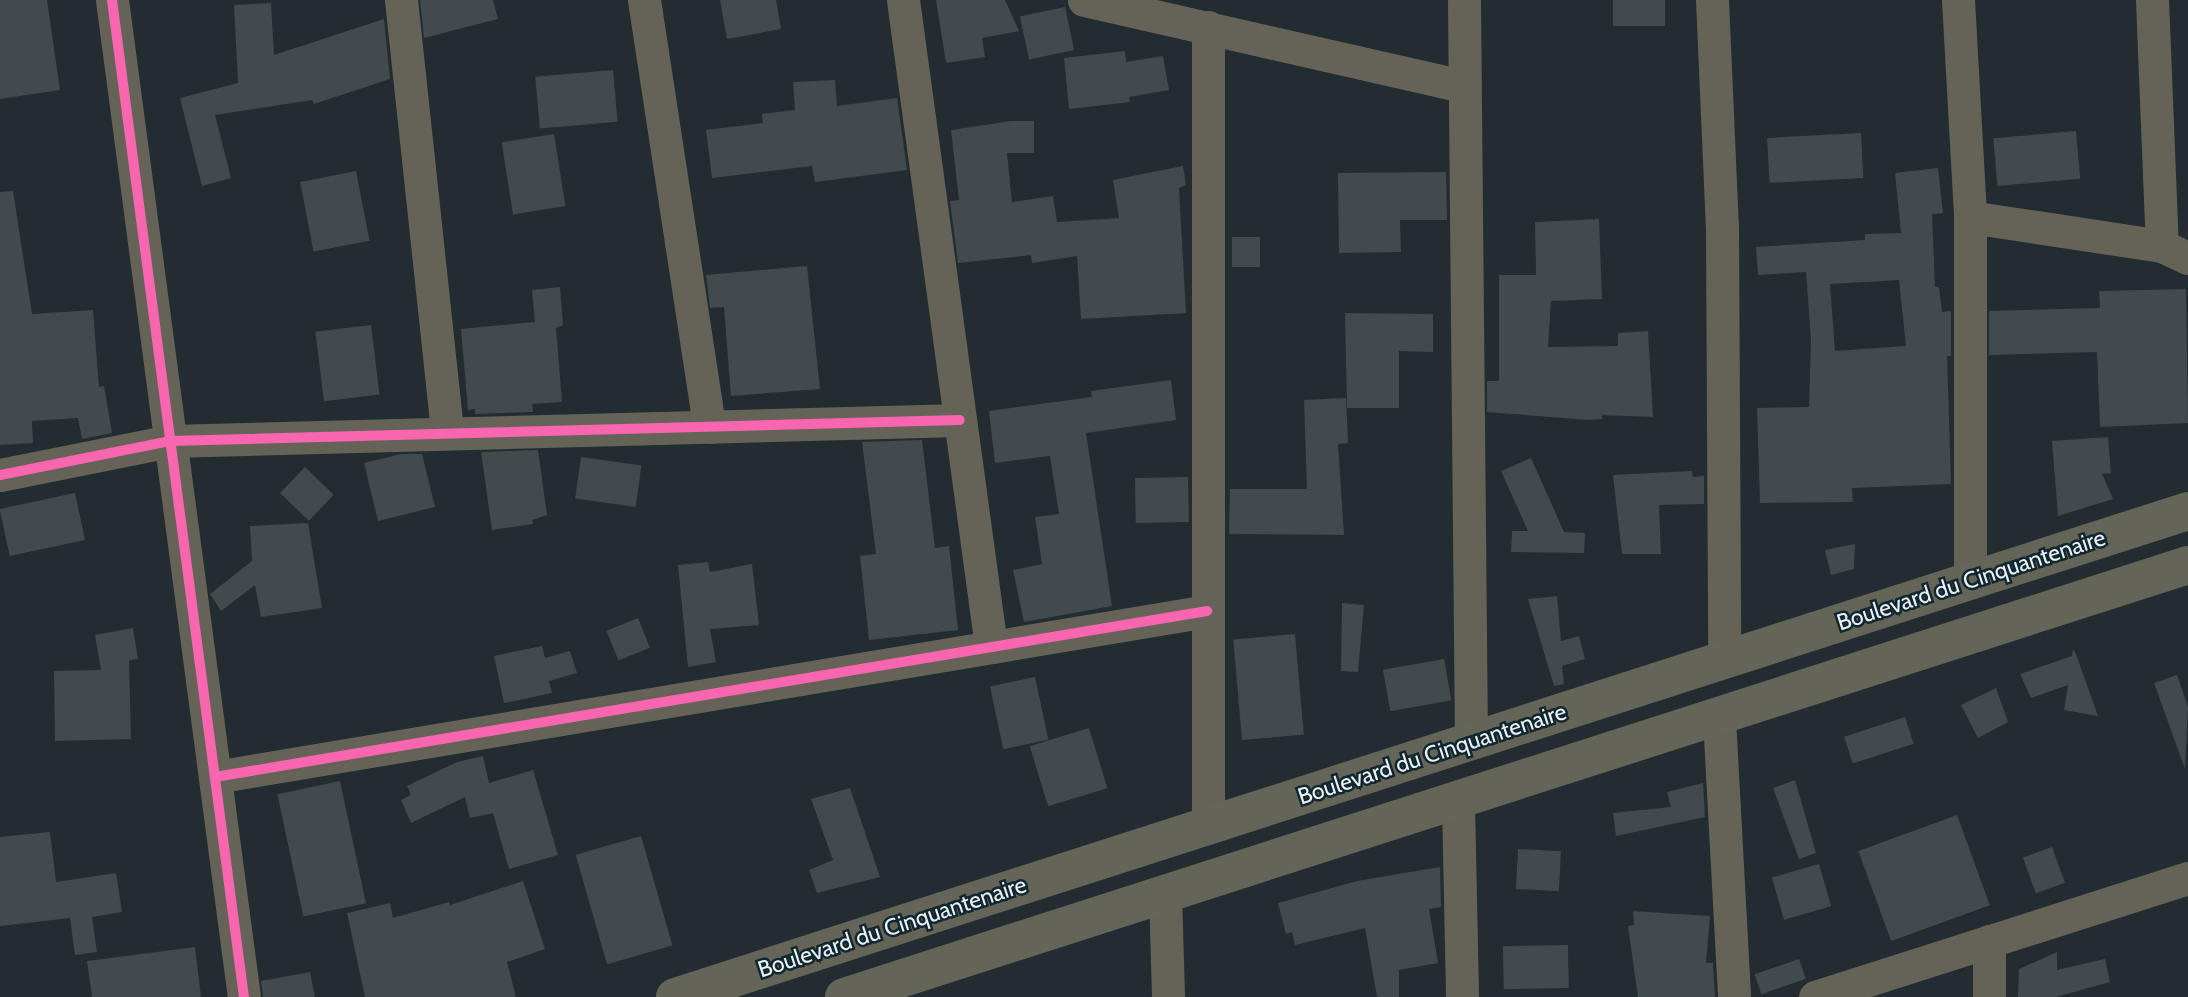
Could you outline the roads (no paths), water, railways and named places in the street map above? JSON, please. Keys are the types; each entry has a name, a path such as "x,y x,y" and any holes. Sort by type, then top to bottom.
{"main road":[{"name":"Boulevard du Cinquantenaire","path":"675,997 2188,511"},
{"path":"844,997 917,985 1165,894 1458,803 2188,565"}],"street":[{"path":"112,0 244,997"},
{"path":"401,0 447,431"},
{"path":"644,0 709,426"},
{"path":"903,0 991,647"},
{"path":"1084,0 1465,86"},
{"path":"1464,0 1471,741"},
{"path":"1712,0 1722,227 1724,659"},
{"path":"1958,0 1970,217 1970,579"},
{"path":"1970,217 2175,252 2152,0"},
{"path":"1208,27 1208,827"},
{"path":"0,475 170,441 447,431 960,421"},
{"path":"215,777 1208,611"},
{"path":"1719,718 1734,997"},
{"path":"1458,803 1462,997"},
{"path":"1815,997 2188,878"},
{"path":"1165,894 1168,997"},
{"path":"1989,941 1989,997"}]}
